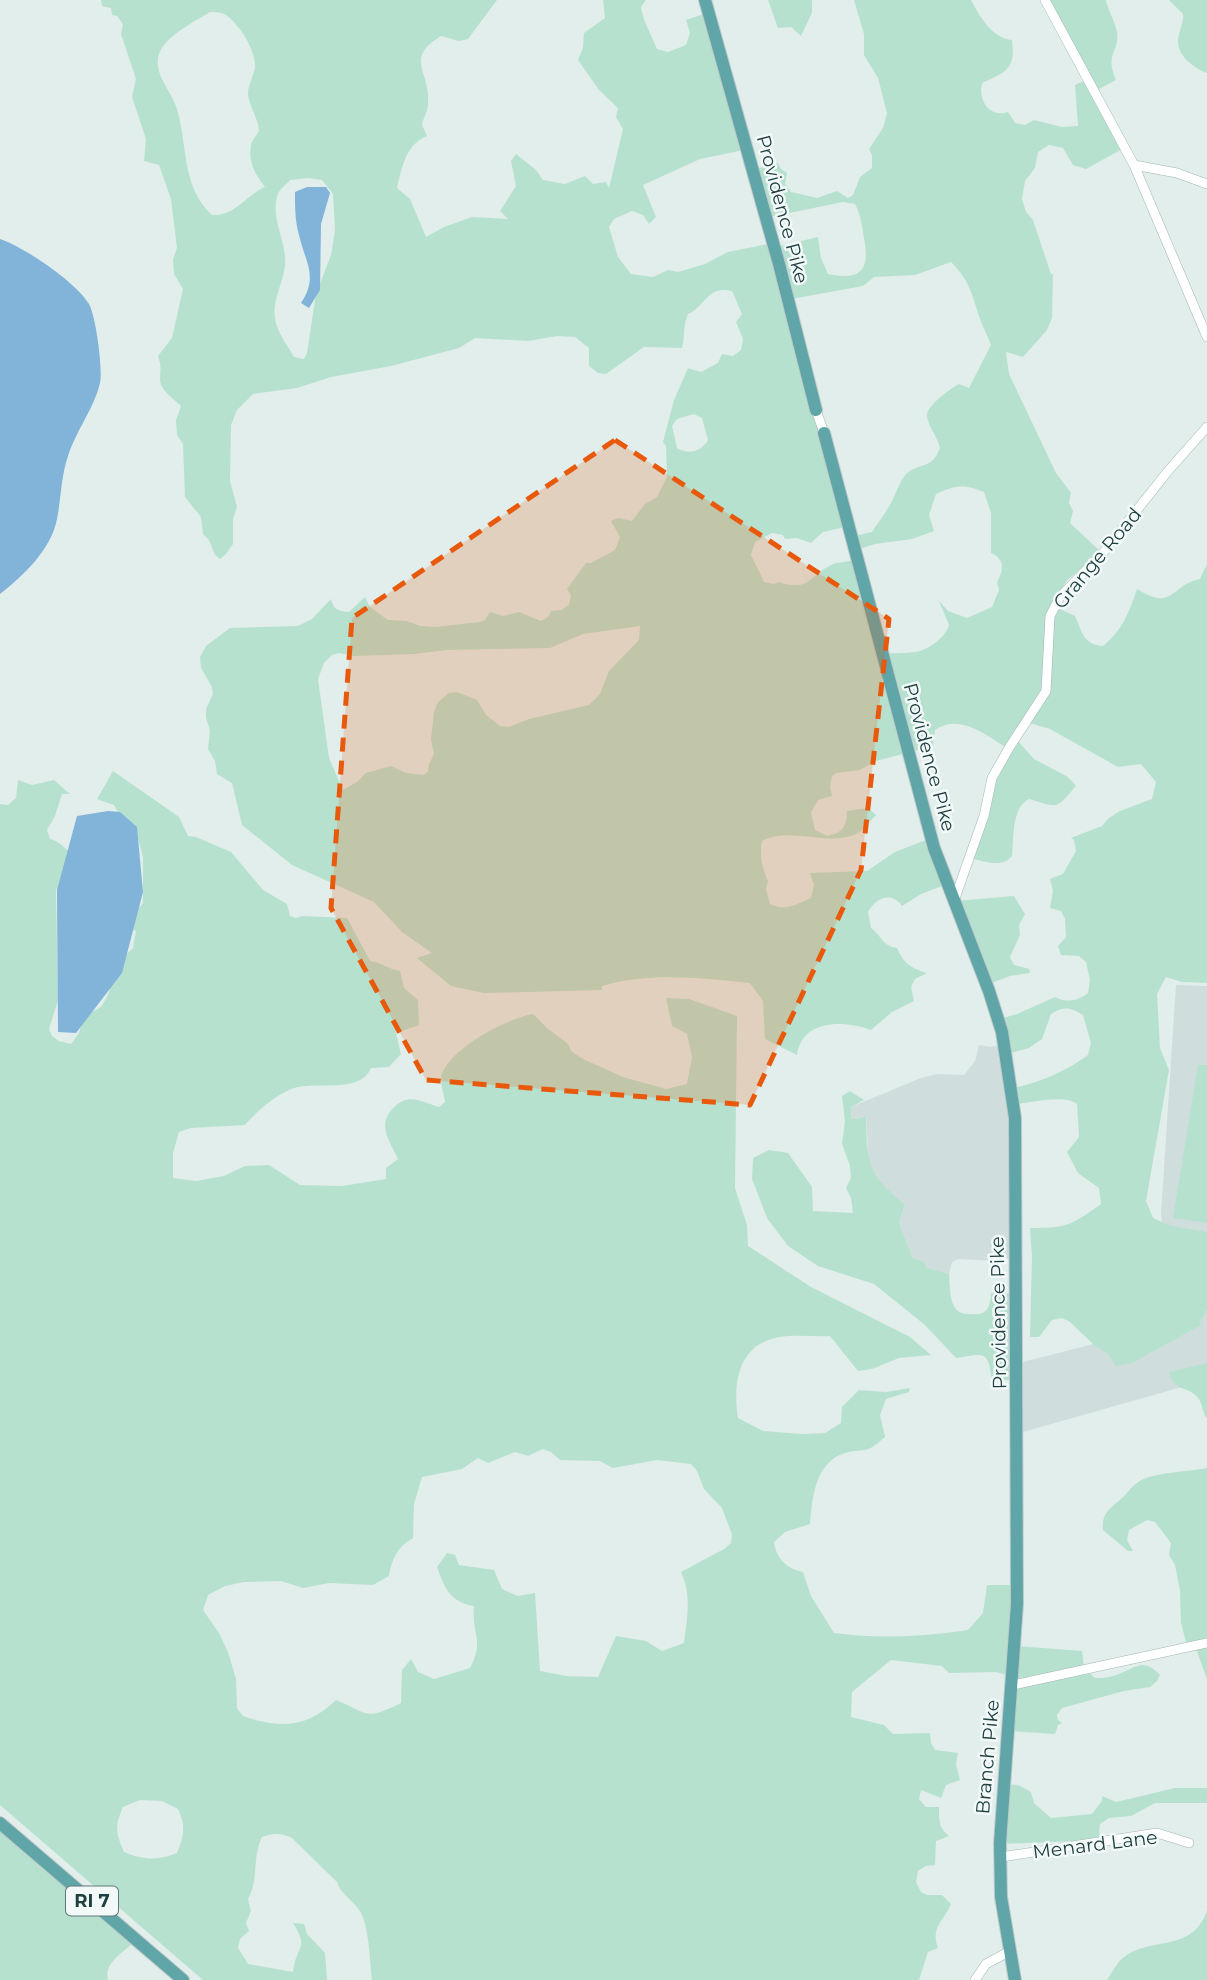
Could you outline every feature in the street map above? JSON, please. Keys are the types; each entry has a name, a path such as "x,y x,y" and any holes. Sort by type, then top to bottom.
{"main road":[{"name":"Providence Pike","path":"705,0 779,264 816,410"},
{"name":"Providence Pike","path":"824,433 934,848 1002,1032 1015,1118 1018,1535"},
{"name":"Branch Pike","path":"1015,1980 1001,1897 1001,1857 1002,1797 1013,1685 1018,1535"},
{"name":"RI 7","path":"0,1823 183,1980"}],"street":[{"path":"1045,0 1134,165 1207,337"},
{"path":"1134,165 1177,173 1207,184"},
{"name":"Providence Pike","path":"816,410 824,433"},
{"name":"Grange Road","path":"954,901 984,816 992,778 1046,691 1050,616 1060,597 1102,554 1207,427"},
{"path":"1013,1685 1207,1643"},
{"name":"Menard Lane","path":"1001,1857 1157,1833 1189,1843"},
{"path":"975,1980 986,1964 1010,1951"}],"highlighted area":[{"path":"615,440 889,619 861,870 750,1105 426,1080 331,908 352,618"}],"shaded area":[{"path":"1176,985 1207,986 1207,1386 1203,1381 1023,1432 1023,1362 1175,1323 1161,1214"},
{"path":"1004,1044 1016,1257 995,1261 958,1259 952,1262 949,1274 935,1271 926,1268 924,1262 913,1258 899,1223 905,1204 884,1188 869,1163 866,1116 851,1118 851,1107 921,1078 937,1074 964,1075 975,1061 979,1045 991,1047"}],"green space":[{"path":"101,0 497,0 468,39 459,41 441,36 423,52 421,66 428,93 428,107 422,125 427,136 409,151 397,188 410,199 426,237 472,217 508,219 500,211 516,186 511,161 516,154 536,170 543,180 565,184 585,176 593,184 606,182 609,188 623,129 616,117 618,108 599,90 578,60 583,48 584,33 605,18 603,0 646,0 641,7 648,29 657,49 668,52 686,45 690,33 686,20 707,13 744,150 700,159 643,185 656,217 649,224 643,215 632,211 614,219 609,227 618,257 631,274 653,277 668,270 678,272 705,264 728,252 768,244 772,248 818,237 821,258 828,274 849,276 861,270 866,258 861,221 855,204 843,202 765,218 751,170 778,163 787,173 785,184 791,192 817,198 837,191 848,198 853,195 860,177 872,168 869,149 883,128 887,113 878,78 864,55 864,34 854,0 971,0 993,31 1012,40 1011,63 1003,72 982,83 982,96 986,106 995,112 1008,112 1015,123 1025,125 1034,120 1062,127 1078,126 1075,85 1086,80 1045,0 1106,0 1117,32 1112,58 1116,80 1097,90 1124,148 1086,169 1073,165 1063,148 1049,145 1038,152 1035,168 1025,181 1022,199 1026,212 1033,220 1053,274 1052,318 1047,330 1023,357 1006,352 1009,374 1056,473 1071,493 1069,503 1073,511 1070,523 1102,553 1067,580 1054,606 1075,616 1088,640 1103,646 1120,627 1137,589 1158,598 1165,598 1190,582 1200,579 1207,564 1207,983 1182,982 1166,977 1157,994 1160,1048 1169,1070 1146,1201 1153,1218 1171,1226 1207,1232 1207,1310 1201,1325 1132,1363 1116,1366 1107,1353 1062,1318 1052,1320 1039,1337 1030,1337 1030,1228 1068,1224 1101,1204 1099,1188 1078,1173 1067,1152 1079,1137 1077,1104 1056,1099 1015,1104 1013,1088 1043,1080 1071,1066 1088,1055 1091,1043 1083,1015 1071,1009 1063,1009 1051,1014 1042,1039 1029,1048 1007,1054 999,1019 1055,997 1072,1000 1088,993 1090,980 1086,962 1079,956 1061,955 1058,946 1066,937 1065,919 1061,911 1050,908 1053,891 1050,879 1063,874 1076,851 1071,838 1102,826 1120,811 1152,799 1156,782 1141,764 1118,767 1050,729 1026,722 1015,738 1034,759 1068,777 1076,786 1056,805 1029,799 1023,803 1014,824 1012,856 998,863 971,858 1007,748 981,732 963,725 944,725 935,730 933,746 876,761 860,770 832,776 832,796 818,800 811,812 815,830 827,836 841,831 845,825 847,811 868,808 876,815 859,833 844,837 784,835 762,841 762,861 768,881 766,889 770,904 786,907 811,898 814,885 810,873 867,871 895,852 931,838 945,885 921,894 902,906 898,901 884,898 875,903 868,912 871,928 882,940 897,948 909,965 927,973 915,979 911,987 914,1001 892,1012 871,1030 837,1024 815,1029 807,1034 797,1055 765,1039 763,1001 750,983 657,978 620,982 602,986 602,990 484,993 451,986 417,958 432,953 402,932 374,902 292,865 242,825 232,783 217,774 215,761 208,749 210,730 206,709 213,694 201,668 200,657 206,646 230,628 298,626 312,619 331,599 337,609 349,612 365,597 370,607 388,620 435,627 480,622 485,620 490,612 503,616 519,612 541,621 548,617 551,611 561,610 569,605 571,595 567,589 586,563 615,550 620,537 611,521 618,518 632,521 645,504 657,497 667,477 666,446 663,442 674,400 688,368 701,372 718,363 722,354 733,356 741,350 743,339 736,322 742,314 732,291 717,291 688,314 682,348 644,347 606,374 598,373 589,366 589,348 575,337 557,336 528,341 475,338 459,348 391,366 331,377 297,388 253,394 237,410 231,425 230,481 237,507 233,519 233,544 220,559 203,534 201,517 185,497 183,444 177,435 176,420 181,406 165,390 160,379 158,356 172,338 183,289 174,274 173,259 177,248 171,199 159,165 144,161 146,139 132,97 136,79 121,34 123,24 117,16 112,15 111,8 102,6","holes":["210,12 226,15 241,31 255,60 248,94 259,130 250,151 255,173 265,187 234,209 220,214 212,215 195,191 187,165 177,109 159,71 160,51 179,31","290,180 322,180 333,194 335,230 331,255 316,294 304,359 294,357 278,328 274,312 285,266 284,248 277,223 277,197","951,262 970,289 991,345 969,388 959,384 930,407 927,416 940,448 937,455 929,463 906,474 872,532 849,537 853,551 875,544 912,539 934,531 929,515 936,494 954,487 965,487 984,492 991,513 991,553 999,558 1002,565 997,582 999,590 992,607 967,618 948,611 939,601 949,625 940,639 920,651 880,655 854,560 831,565 803,584 789,585 764,582 751,555 755,542 772,533 783,535 785,539 797,538 811,543 823,532 845,527 786,300 863,286 874,277 915,275","694,414 702,418 708,440 705,444 690,452 677,448 672,426 677,419","640,626 639,640 609,671 600,694 589,705 529,719 509,727 500,726 486,715 477,700 457,692 449,693 438,702 434,712 431,739 434,754 428,772 423,775 406,773 391,766 366,773 343,790 329,758 318,679 324,663 332,655 550,648 583,634"]},
{"path":"768,0 812,0 812,13 801,36 791,27 778,28"},
{"path":"1169,0 1207,0 1207,73 1193,65 1181,52 1178,42 1183,14"},
{"path":"113,771 179,817 188,836 231,852 263,890 287,904 290,916 347,918 370,961 400,971 404,988 418,1000 419,1025 396,1033 401,1054 389,1067 371,1068 366,1076 348,1084 294,1088 280,1094 245,1125 191,1128 179,1132 173,1153 173,1178 196,1181 224,1176 245,1166 269,1165 300,1185 342,1186 386,1179 386,1168 398,1159 385,1127 389,1113 400,1102 409,1099 439,1107 445,1102 441,1077 448,1064 468,1044 495,1028 533,1014 583,1059 623,1077 666,1089 687,1084 692,1057 687,1034 672,1026 666,998 689,999 737,1016 735,1188 747,1225 748,1246 811,1287 910,1337 931,1355 899,1358 872,1369 858,1371 830,1336 795,1336 775,1338 762,1343 745,1359 737,1381 738,1418 763,1431 825,1433 841,1423 842,1407 859,1390 886,1392 910,1388 909,1392 886,1399 880,1415 885,1437 869,1449 845,1453 827,1464 817,1482 810,1524 785,1532 774,1542 780,1558 792,1568 803,1572 811,1596 834,1633 901,1636 968,1630 983,1613 987,1585 1017,1585 1015,1646 1082,1651 1084,1668 1095,1678 1111,1677 1142,1665 1154,1669 1160,1675 1150,1687 1124,1691 1062,1708 1057,1715 1062,1723 1058,1725 1055,1734 1009,1731 1013,1677 996,1672 949,1673 942,1666 891,1660 852,1692 851,1717 884,1725 893,1734 930,1733 935,1750 958,1753 956,1764 960,1780 946,1785 941,1798 921,1790 919,1799 926,1807 939,1807 941,1826 949,1836 936,1841 935,1865 918,1871 916,1882 921,1892 927,1895 942,1895 951,1904 937,1929 938,1948 928,1952 919,1980 372,1980 366,1927 358,1908 337,1882 292,1838 277,1834 262,1837 259,1845 248,1899 251,1911 246,1923 249,1931 240,1939 238,1948 248,1964 293,1972 301,1938 293,1923 304,1924 307,1934 325,1953 327,1980 203,1980 0,1805 0,804 8,805 16,798 18,780 32,785 54,780 70,794 62,794 47,830 50,839 59,843 72,856 80,873 79,884 56,889 58,1000 49,1029 52,1036 59,1041 71,1044 79,1033 83,1017 101,1007 108,995 118,962 133,948 136,931 126,927 128,905 140,907 143,903 143,857 137,835 124,824 114,805 97,799","holes":["543,1449 560,1460 600,1461 613,1468 657,1460 691,1464 697,1471 704,1489 722,1508 732,1534 731,1543 724,1549 681,1572 688,1598 684,1643 662,1651 646,1641 616,1636 598,1677 566,1676 540,1671 535,1593 518,1596 502,1589 494,1570 459,1565 455,1555 447,1553 437,1567 446,1588 454,1598 474,1606 477,1650 470,1668 434,1679 418,1672 411,1659 402,1670 401,1703 373,1714 367,1714 336,1700 304,1721 281,1724 243,1716 237,1708 236,1679 228,1652 203,1610 208,1595 225,1586 244,1582 281,1581 303,1588 329,1583 373,1585 389,1576 396,1554 413,1538 414,1504 422,1477 462,1469 478,1458 488,1463 515,1452 528,1456","140,1800 162,1801 178,1809 183,1831 177,1853 150,1858 124,1852 118,1835 118,1820 123,1807"]},
{"path":"1014,896 1025,914 1019,925 1020,935 1010,957 1014,965 1029,969 1030,973 1010,976 989,984 956,901"},
{"path":"1198,1065 1207,1065 1207,1223 1173,1218"},
{"path":"850,1091 864,1100 851,1107 851,1118 866,1116 867,1145 876,1175 892,1194 905,1204 899,1223 913,1258 924,1262 927,1268 949,1274 953,1304 962,1313 986,1311 991,1293 1016,1294 1017,1380 992,1380 989,1363 983,1356 956,1358 925,1325 874,1284 818,1266 788,1246 767,1218 752,1179 753,1158 769,1150 788,1153 812,1187 813,1211 853,1213 851,1198 846,1188 851,1178 850,1166 842,1144 845,1121 842,1096"},
{"path":"1207,1363 1207,1419 1198,1398 1178,1386 1169,1372"},
{"path":"1207,1468 1207,1679 1197,1651 1186,1642 1181,1623 1180,1591 1175,1565 1169,1555 1171,1543 1155,1522 1147,1520 1129,1530 1127,1540 1133,1551 1128,1551 1103,1530 1103,1524 1110,1509 1143,1479"},
{"path":"1004,1784 1018,1785 1031,1792 1034,1803 1051,1818 1092,1814 1102,1801 1102,1796 1116,1802 1175,1788 1207,1788 1207,1803 1155,1803 1131,1816 1109,1818 1100,1824 1101,1840 1001,1844"},
{"path":"0,1822 133,1943 111,1964 108,1980 0,1980"},
{"path":"1207,1910 1207,1980 1107,1980 1121,1959 1135,1951 1171,1942 1192,1933 1201,1924"}],"water":[{"path":"307,187 326,187 330,193 321,224 320,290 309,308 301,303 310,277 298,230 295,203 295,192"},
{"path":"0,239 49,266 89,304 100,355 101,376 94,401 68,456 57,519 49,541 27,571 0,594"},
{"path":"108,811 120,812 137,827 143,892 122,973 76,1033 58,1032 57,890 77,816"}]}
